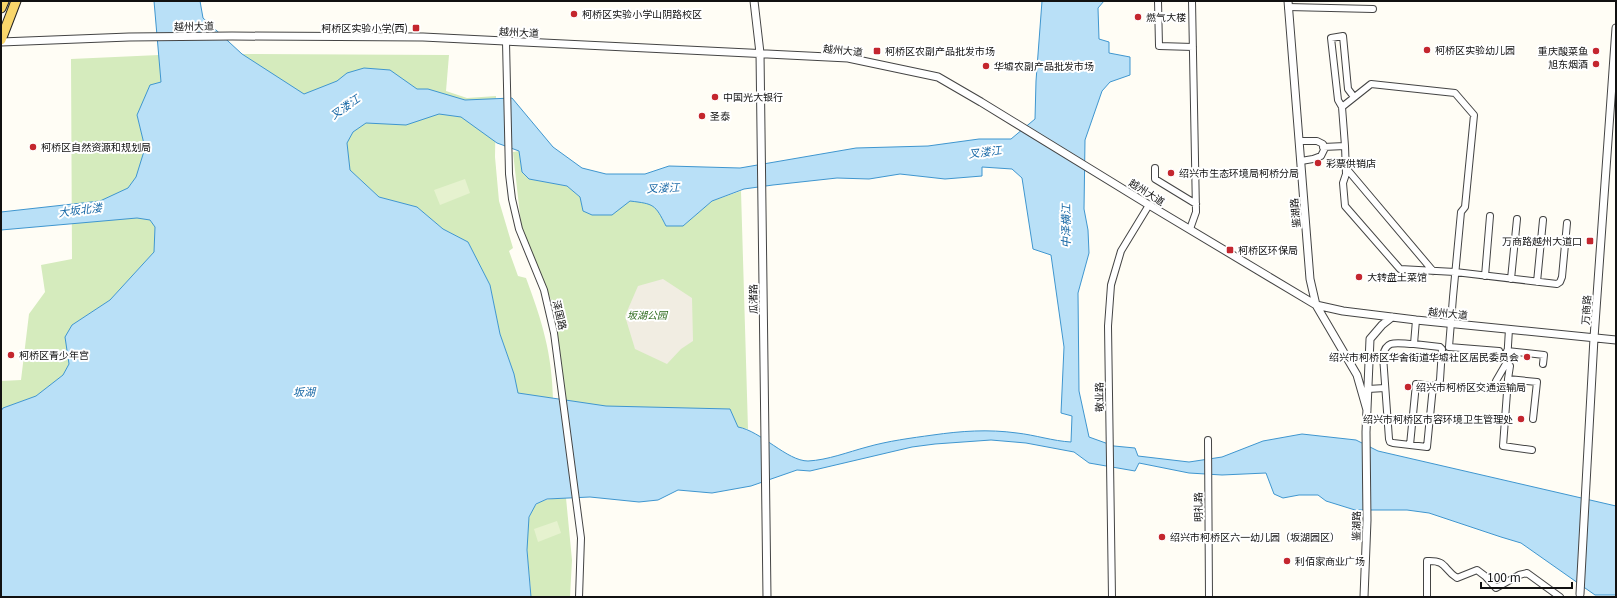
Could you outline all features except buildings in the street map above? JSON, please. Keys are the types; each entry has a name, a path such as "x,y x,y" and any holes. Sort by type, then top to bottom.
{"main road":[{"path":"1,8 4,1"},
{"path":"1,41 16,1"}],"street":[{"name":"瓜渚路","path":"754,1 760,53 760,154 766,429 767,597"},
{"path":"1158,1 1159,46 1193,47"},
{"path":"1190,229 1196,212 1192,1"},
{"path":"1288,4 1373,9"},
{"name":"鉴湖路","path":"1288,4 1310,279 1316,305 1357,375 1366,410 1367,520 1364,597"},
{"name":"万商路","path":"1580,596 1594,338 1616,28"},
{"name":"越州大道","path":"1,41 129,37 232,36 423,37 848,58 938,77 1316,305 1343,311 1416,320 1616,340"},
{"path":"1354,97 1348,89 1344,36 1331,38 1338,100 1342,107 1346,168 1343,183 1345,206 1400,269 1455,272 1556,284 1560,282 1567,223"},
{"name":"泽国路","path":"506,42 508,174 519,229 544,290 554,333 581,538 579,597"},
{"path":"1342,107 1371,84 1456,93 1474,114 1465,207 1461,212 1449,347 1499,351"},
{"path":"1299,141 1317,141 1323,144 1324,150 1321,156 1313,159 1301,160"},
{"path":"1323,147 1345,146"},
{"path":"1155,168 1155,179 1196,204"},
{"path":"1346,168 1433,271"},
{"name":"敬业路","path":"1112,597 1108,326 1111,285 1121,251 1149,205"},
{"path":"1485,276 1490,216"},
{"path":"1510,279 1517,218"},
{"path":"1537,282 1543,220"},
{"path":"1366,410 1370,339 1382,325 1392,317"},
{"path":"1414,344 1416,320"},
{"path":"1509,329 1507,362 1510,366 1503,446 1532,450"},
{"path":"1410,445 1416,384 1433,386 1439,383 1442,349 1440,347 1414,344 1391,343 1387,345 1383,356 1390,442 1410,445 1427,447 1433,386"},
{"path":"1507,351 1544,355 1543,364"},
{"path":"1496,381 1507,362"},
{"path":"1508,380 1537,382 1533,419"},
{"path":"1368,389 1386,388"},
{"name":"明礼路","path":"1208,440 1209,597"},
{"path":"1427,597 1427,561 1437,561 1444,564 1450,574 1457,578 1477,570 1496,588 1520,575 1527,573 1560,597"}],"green space":[{"path":"242,54 449,55 446,91 467,98 496,96 495,157 499,201 513,248 509,251 518,276 526,278 545,337 551,367 553,399 517,393 514,374 500,334 490,285 468,242 443,229 417,207 379,197 350,170"},
{"path":"159,55 161,82 137,115 145,148 137,177 128,188 155,226 154,252 110,300 72,325 69,364 63,375 36,396 3,408 1,411 1,381 21,380 29,314 45,292 41,265 72,259 71,59"},
{"name":"坂湖公园","path":"519,151 522,172 529,179 567,186 580,197 583,211 632,198 650,203 659,212 666,226 683,226 712,201 741,191 748,429 565,400 560,351 552,302 531,253 521,224 513,152"},
{"path":"465,179 470,193 440,205 434,190"},
{"path":"566,498 572,560 570,597 531,597 527,536 531,513 536,505 542,501"},
{"path":"557,521 561,533 538,542 534,529"}],"shaded area":[{"path":"663,279 692,298 693,341 681,349 667,364 635,349 625,316 638,286"}],"water":[{"name":"坂湖","path":"154,1 200,1 203,18 242,54 304,94 337,81 347,73 364,68 390,70 417,89 428,89 465,100 512,98 553,147 582,168 606,174 645,174 669,166 740,168 856,148 928,146 979,139 1011,139 1035,119 1036,81 1042,1 1104,1 1098,8 1099,39 1109,42 1109,53 1130,57 1130,75 1110,82 1102,91 1085,140 1084,209 1088,230 1089,253 1078,293 1079,391 1089,437 1114,446 1135,448 1138,456 1189,462 1222,457 1263,441 1302,434 1356,440 1378,451 1616,506 1616,595 1595,595 1521,543 1429,513 1407,510 1355,510 1326,501 1318,495 1299,495 1283,498 1274,494 1266,473 1222,475 1189,473 1139,463 1135,471 1089,463 1074,452 1026,443 991,440 912,447 810,471 797,470 751,486 712,493 678,490 658,500 639,502 590,497 547,499 536,504 529,517 527,550 531,597 1,597 1,411 3,408 36,396 63,375 69,364 65,337 72,325 110,300 154,252 155,227 150,220 137,218 1,230 1,212 100,201 128,188 136,177 145,148 137,115 150,85 161,82","holes":["439,114 461,117 497,143 519,151 522,172 529,179 567,186 580,197 583,211 592,215 612,215 630,201 644,203 649,204 656,209 666,226 683,226 712,201 744,189 837,178 869,179 900,174 945,179 982,176 982,167 1012,169 1022,178 1033,249 1051,255 1064,347 1061,413 1072,416 1071,442 1006,432 964,432 891,441 830,457 808,461 800,460 791,456 756,434 738,427 730,409 606,406 518,393 514,374 500,334 490,285 468,242 443,229 417,207 379,197 350,170 347,143 353,132 366,123 406,125"]}],"place":[{"name":"柯桥区实验小学山阴路校区","path":"574,14"},
{"name":"燃气大楼","path":"1138,17"},
{"name":"柯桥区实验小学(西)","path":"416,28"},
{"name":"柯桥区实验幼儿园","path":"1427,50"},
{"name":"柯桥区农副产品批发市场","path":"877,51"},
{"name":"重庆酸菜鱼","path":"1596,51"},
{"name":"旭东烟酒","path":"1596,64"},
{"name":"华墟农副产品批发市场","path":"986,66"},
{"name":"中国光大银行","path":"715,97"},
{"name":"圣泰","path":"702,116"},
{"name":"柯桥区自然资源和规划局","path":"33,147"},
{"name":"彩票供销店","path":"1318,163"},
{"name":"绍兴市生态环境局柯桥分局","path":"1171,173"},
{"name":"万商路越州大道口","path":"1590,241"},
{"name":"柯桥区环保局","path":"1230,250"},
{"name":"大转盘土菜馆","path":"1359,277"},
{"name":"柯桥区青少年宫","path":"11,355"},
{"name":"绍兴市柯桥区华舍街道华墟社区居民委员会","path":"1527,357"},
{"name":"绍兴市柯桥区交通运输局","path":"1408,387"},
{"name":"绍兴市柯桥区市容环境卫生管理处","path":"1521,419"},
{"name":"绍兴市柯桥区六一幼儿园（坂湖园区）","path":"1162,537"},
{"name":"利佰家商业广场","path":"1287,561"}],"water label":[{"name":"叉溇江","path":"345,107"},
{"name":"叉溇江","path":"985,152"},
{"name":"叉溇江","path":"663,188"},
{"name":"大坂北溇","path":"80,210"},
{"name":"中泽横江","path":"1066,226"}]}
